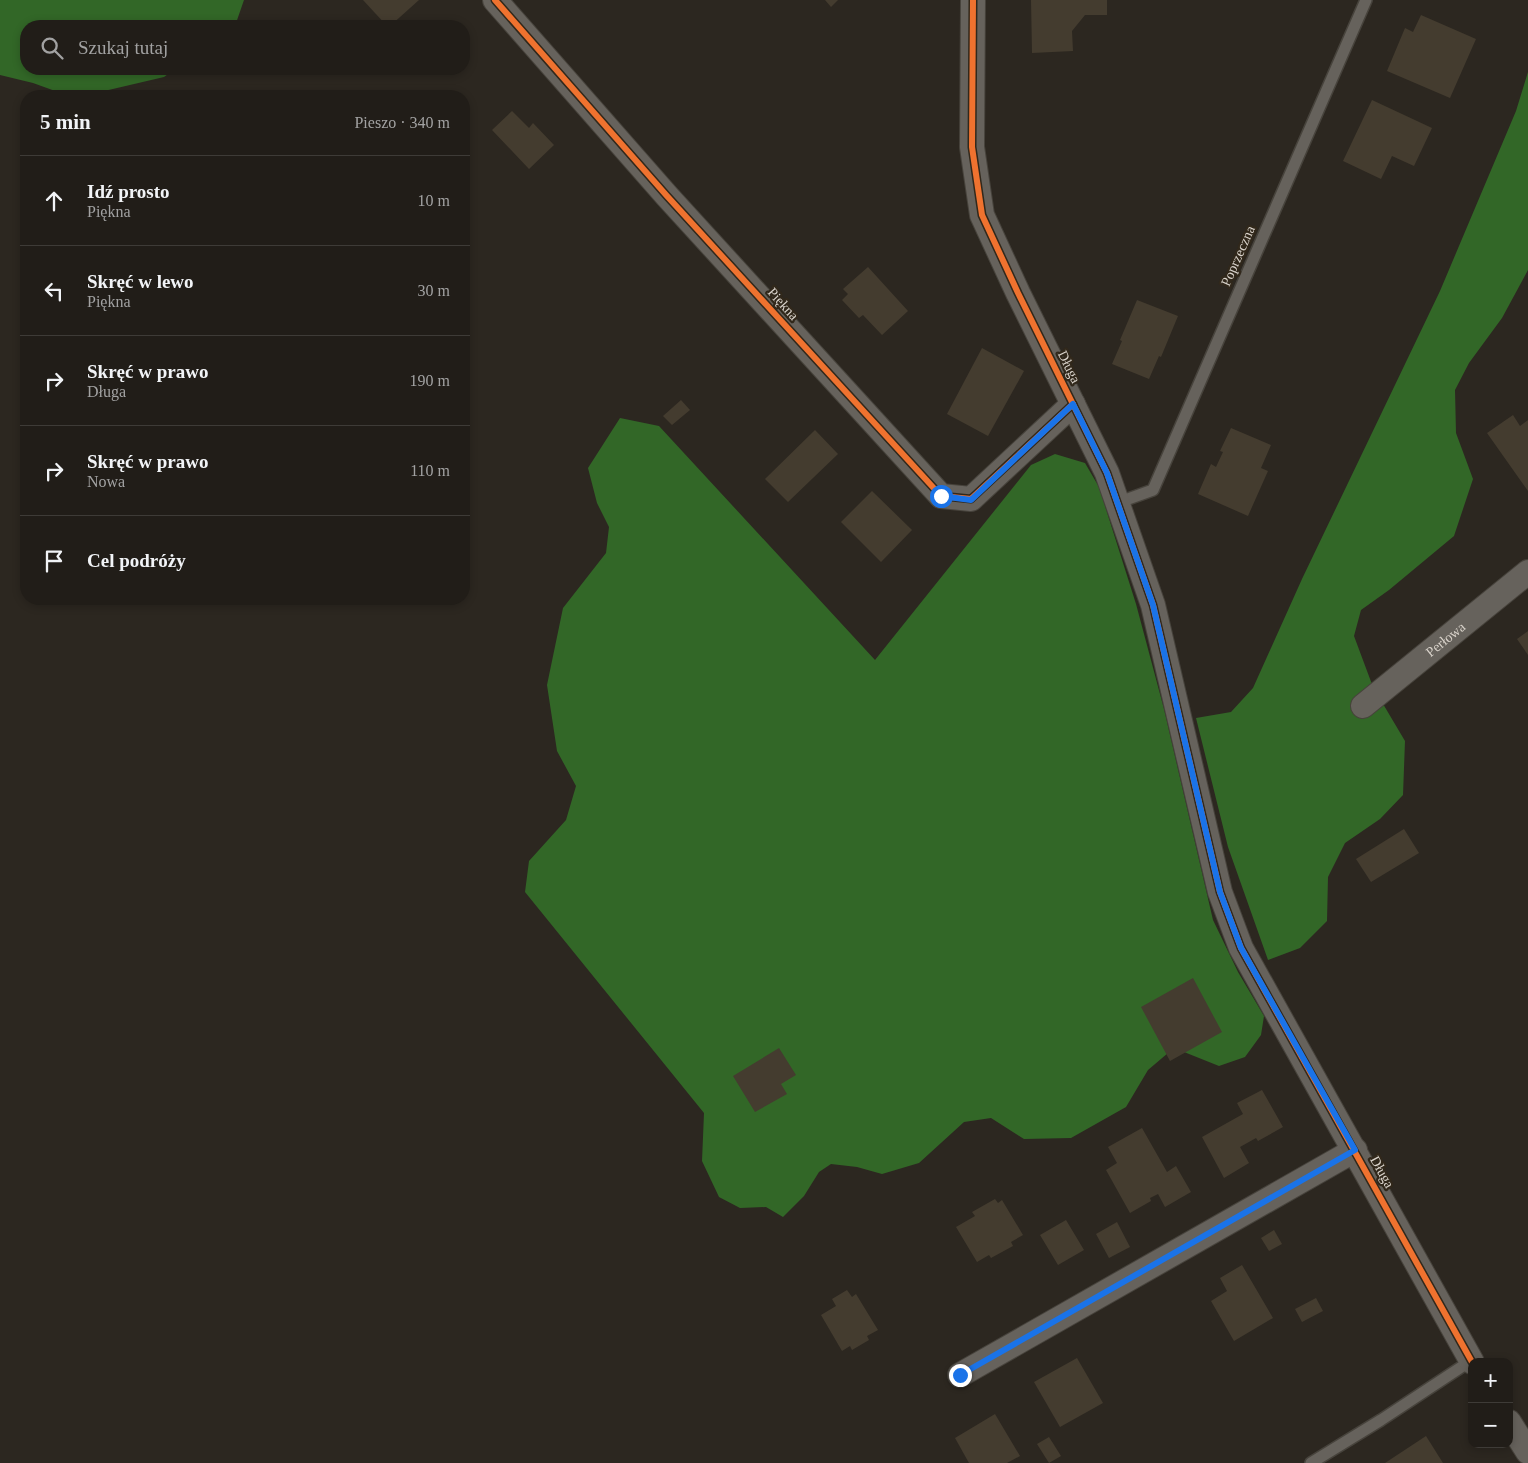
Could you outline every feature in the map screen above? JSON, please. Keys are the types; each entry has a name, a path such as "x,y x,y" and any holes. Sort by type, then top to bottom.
{"street":[{"name":"Długa","path":"973,0 972,146 982,215 1018,293 1107,473 1153,605 1220,892 1241,948 1470,1358"},
{"name":"Piękna","path":"497,1 674,203 941,496 971,500 1073,404"},
{"name":"Perłowa","path":"1363,706 1528,572"},
{"path":"960,1375 1355,1150"},
{"path":"1513,1428 1528,1452"}],"lane":[{"name":"Poprzeczna","path":"1117,503 1153,490 1366,0"},
{"path":"1311,1463 1468,1364"}],"green space":[{"path":"0,0 244,0 237,20 20,20 20,75 167,75 164,77 109,90 52,90 0,75"},
{"path":"1528,72 1528,270 1502,318 1469,363 1455,390 1456,433 1473,479 1454,536 1389,590 1361,610 1354,636 1373,687 1405,741 1403,795 1380,819 1345,843 1328,877 1327,921 1300,948 1268,960 1228,847 1196,718 1231,712 1253,688 1302,579 1440,291 1516,111"},
{"path":"620,418 659,426 875,660 1031,465 1055,454 1085,463 1099,487 1136,604 1164,709 1213,920 1238,972 1264,1016 1261,1035 1245,1057 1219,1066 1184,1052 1168,1053 1148,1070 1126,1107 1071,1138 1024,1139 991,1118 964,1122 919,1163 882,1174 857,1167 831,1164 819,1172 804,1196 783,1217 766,1207 740,1208 719,1197 702,1161 704,1113 525,892 529,861 566,820 576,786 557,751 547,685 563,608 606,553 609,527 597,503 588,468"}],"building":[{"path":"363,0 419,0 397,20 381,20"},
{"path":"825,0 838,0 831,7"},
{"path":"1031,0 1107,0 1107,15 1085,15 1072,31 1073,51 1032,53"},
{"path":"1421,15 1476,39 1450,98 1387,71 1405,28 1413,32"},
{"path":"1372,100 1432,128 1414,166 1392,156 1381,179 1343,161"},
{"path":"512,111 529,128 533,123 554,145 529,169 492,130"},
{"path":"868,267 908,311 882,335 863,315 859,318 842,300 848,294 843,289"},
{"path":"1137,300 1178,316 1161,357 1159,356 1149,379 1112,364"},
{"path":"982,348 1024,371 988,436 947,414"},
{"path":"681,400 690,410 672,425 663,416"},
{"path":"1513,415 1520,426 1528,420 1528,491 1487,433"},
{"path":"1231,428 1271,445 1261,468 1268,471 1248,516 1198,494 1211,464 1216,467 1223,452 1220,451"},
{"path":"815,430 838,454 788,502 765,479"},
{"path":"872,491 912,530 881,562 841,522"},
{"path":"1528,631 1528,655 1517,639"},
{"path":"1404,829 1419,853 1371,882 1356,859"},
{"path":"1193,978 1222,1032 1170,1061 1141,1007"},
{"path":"779,1048 796,1075 781,1084 787,1094 755,1112 733,1076"},
{"path":"1262,1090 1283,1127 1258,1141 1256,1138 1240,1147 1249,1163 1224,1178 1202,1137 1243,1114 1237,1103"},
{"path":"1142,1128 1167,1172 1176,1166 1191,1192 1165,1207 1158,1194 1150,1198 1151,1201 1130,1213 1106,1170 1117,1163 1108,1147"},
{"path":"995,1199 998,1203 1002,1200 1023,1235 1011,1242 1013,1246 991,1258 989,1255 977,1262 956,1227 975,1216 972,1212"},
{"path":"1066,1220 1084,1250 1058,1265 1040,1235"},
{"path":"1117,1222 1130,1247 1109,1258 1096,1234"},
{"path":"1274,1230 1282,1244 1269,1251 1261,1238"},
{"path":"1242,1265 1273,1318 1234,1341 1211,1301 1227,1291 1220,1278"},
{"path":"847,1290 852,1297 856,1294 878,1330 867,1336 869,1340 852,1350 850,1346 842,1351 821,1315 836,1306 832,1299"},
{"path":"1316,1298 1323,1311 1302,1322 1295,1309"},
{"path":"1077,1358 1103,1403 1060,1427 1034,1382"},
{"path":"995,1414 1020,1456 1007,1463 969,1463 955,1438"},
{"path":"1426,1436 1443,1463 1385,1463"},
{"path":"1049,1437 1061,1456 1049,1463 1037,1444"}],"cycle path":[{"path":"495,0 667,196 941,496 971,499 1073,404"},
{"path":"973,0 972,147 982,215 1018,293 1107,473 1153,605 1220,892 1241,948 1470,1358"}],"route":[{"path":"941,496 971,500 1073,404 1107,473 1153,605 1220,892 1241,948 1355,1150 960,1375"}]}
